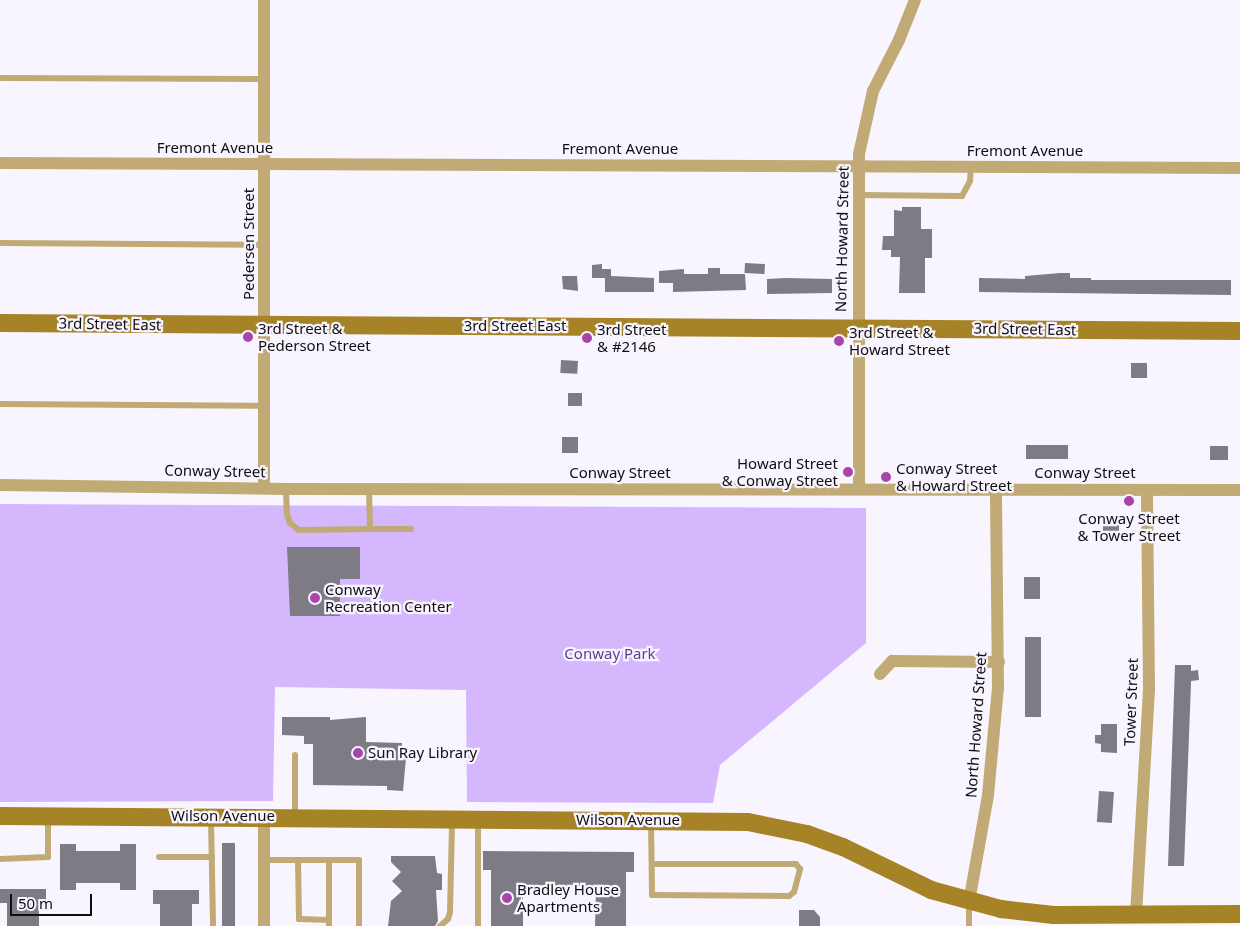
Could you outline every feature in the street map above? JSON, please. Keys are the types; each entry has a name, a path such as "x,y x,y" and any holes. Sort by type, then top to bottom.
{"street":[{"name":"Pedersen Street","path":"264,0 266,245 264,488"},
{"name":"North Howard Street","path":"858,489 858,167 874,91 899,40 915,0"},
{"name":"Fremont Avenue","path":"0,163 1240,168"},
{"name":"3rd Street East","path":"0,323 266,326 857,327 1240,331"},
{"name":"Conway Street","path":"0,485 369,489 1240,490"},
{"name":"North Howard Street","path":"969,902 988,795 998,662 996,490"},
{"name":"Tower Street","path":"1136,915 1149,678 1147,490"},
{"path":"880,674 892,661 998,662"},
{"name":"Wilson Avenue","path":"0,816 295,816 748,822 807,834 843,847 923,887 969,902 1033,913 1136,915 1240,914"},
{"path":"264,816 264,926"}],"lane":[{"path":"0,78 264,79"},
{"path":"858,195 962,196 970,181 970,167"},
{"path":"0,243 266,245"},
{"path":"0,404 264,406"},
{"path":"286,488 287,514 290,523 299,530 411,529"},
{"path":"369,489 370,529"},
{"path":"294,754 295,816"},
{"path":"0,859 48,857 48,815"},
{"path":"211,816 213,926"},
{"path":"440,926 448,918 450,912 452,819"},
{"path":"478,819 478,926"},
{"path":"651,820 652,895 789,896 794,892 800,869 796,864 652,864"},
{"path":"159,857 212,857"},
{"path":"265,860 359,860 359,926"},
{"path":"298,860 298,919 329,923 329,860"},
{"path":"969,902 969,926"}],"green space":[{"name":"Conway Park","path":"0,504 866,508 866,643 720,765 713,803 467,802 466,690 275,687 273,801 0,802"}],"building":[{"path":"902,207 921,207 921,229 932,229 932,258 925,258 925,293 899,293 900,257 891,257 891,250 882,250 883,236 894,236 894,210 902,211"},
{"path":"745,263 765,264 764,274 744,273"},
{"path":"602,264 602,269 611,269 611,276 654,278 654,292 605,292 605,278 592,278 592,265"},
{"path":"708,268 720,268 720,274 745,274 746,290 673,292 673,283 659,283 659,271 684,269 684,274 708,274"},
{"path":"1070,273 1070,278 1091,278 1091,280 1231,280 1231,295 979,292 979,278 1025,279 1025,276"},
{"path":"562,276 577,276 578,291 563,289"},
{"path":"767,279 832,279 832,293 767,294"},
{"path":"561,360 578,361 577,374 560,373"},
{"path":"1131,363 1147,363 1147,378 1131,378"},
{"path":"568,393 582,393 582,406 568,406"},
{"path":"562,437 578,437 578,453 562,453"},
{"path":"1026,445 1068,445 1068,459 1026,459"},
{"path":"1210,446 1228,446 1228,460 1210,460"},
{"path":"1103,520 1119,520 1119,542 1103,542"},
{"name":"Conway Recreation Center","path":"287,547 360,547 360,579 340,579 340,616 290,616"},
{"path":"1024,577 1040,577 1040,599 1024,599"},
{"path":"1025,637 1041,637 1041,717 1025,717"},
{"path":"1175,665 1191,665 1191,671 1198,670 1199,680 1191,681 1184,866 1168,866"},
{"name":"Sun Ray Library","path":"282,717 330,717 330,720 366,717 366,742 402,743 402,758 406,758 403,791 387,790 387,786 313,785 313,744 304,744 304,736 282,735"},
{"path":"1101,724 1117,724 1117,753 1101,752 1101,744 1095,743 1095,735 1101,735"},
{"path":"1099,791 1114,792 1112,823 1097,822"},
{"path":"222,843 235,843 235,926 222,926"},
{"path":"60,844 76,844 76,851 120,851 120,844 136,844 136,890 120,890 120,883 76,883 76,890 60,890"},
{"name":"Bradley House Apartments","path":"483,851 634,852 634,872 626,872 626,926 595,926 596,886 523,885 523,926 491,926 491,870 483,870"},
{"path":"391,856 435,856 437,873 442,874 442,890 436,890 438,921 435,926 388,926 391,901 402,891 392,881 401,872 391,862"},
{"path":"0,889 46,889 46,904 39,904 39,926 7,926 7,903 0,903"},
{"path":"153,890 199,890 199,904 192,904 192,926 160,926 160,904 153,904"},
{"path":"799,910 814,910 820,917 820,926 799,926"}],"place":[{"name":"3rd Street & Pederson Street","path":"248,337"},
{"name":"3rd Street & #2146","path":"587,338"},
{"name":"3rd Street & Howard Street","path":"839,341"},
{"name":"Howard Street & Conway Street","path":"848,472"},
{"name":"Conway Street & Howard Street","path":"886,477"},
{"name":"Conway Street & Tower Street","path":"1129,501"},
{"name":"Conway Recreation Center","path":"315,598"},
{"name":"Sun Ray Library","path":"358,753"},
{"name":"Bradley House Apartments","path":"507,898"}]}
